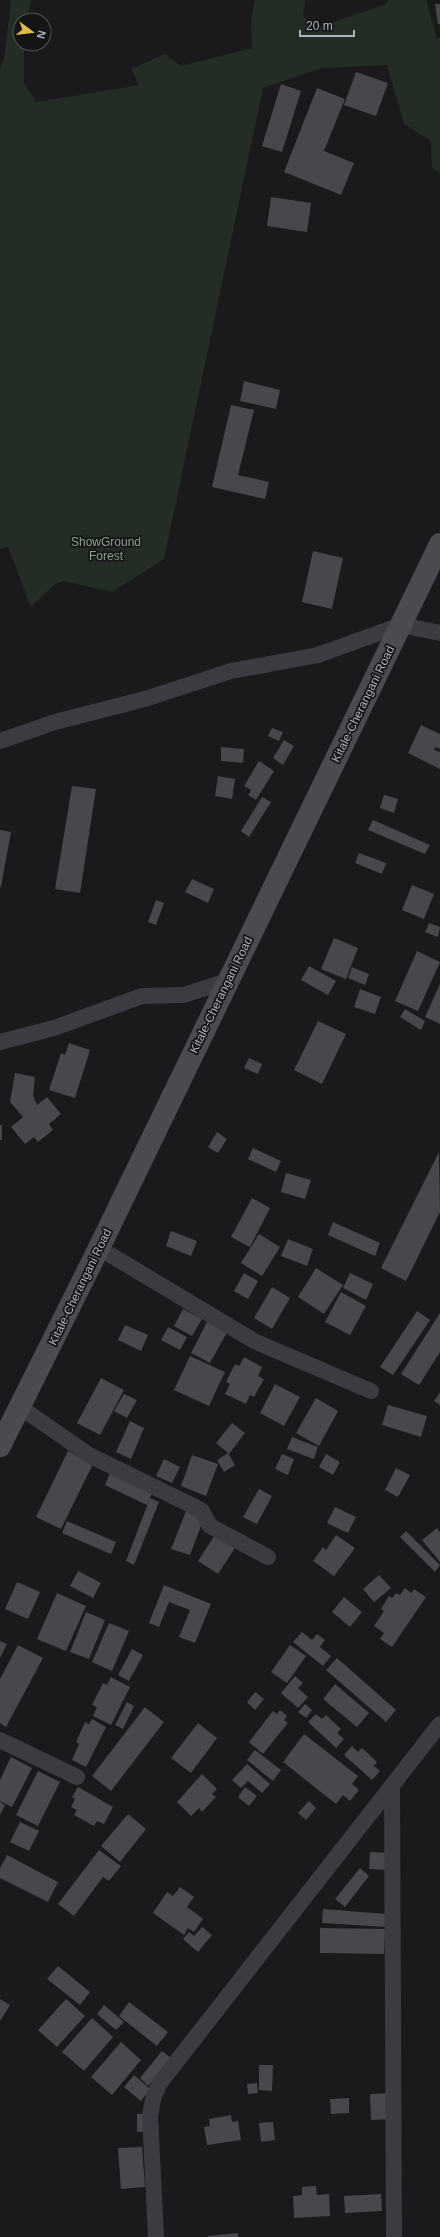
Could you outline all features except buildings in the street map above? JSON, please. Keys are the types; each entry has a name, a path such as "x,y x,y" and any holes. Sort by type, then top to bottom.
{"main road":[{"name":"Kitale-Cherangani Road","path":"0,1446 99,1248 440,544"}],"street":[{"path":"0,741 55,722 145,699 231,671 318,655 401,625 440,633"},
{"path":"0,1042 54,1028 142,996 184,995 227,981"},
{"path":"99,1248 254,1341 371,1391"},
{"path":"20,1407 89,1455 195,1506 202,1511 210,1526 268,1557"},
{"path":"156,2237 150,2116 153,2099 159,2084 440,1724"},
{"path":"0,1740 77,1777"},
{"path":"392,1787 394,2237"}],"green space":[{"name":"ShowGround Forest","path":"11,0 31,0 29,12 12,12 12,52 24,52 24,83 36,102 139,85 131,69 165,54 181,66 252,48 251,19 255,0 305,0 303,16 316,28 386,4 388,0 426,0 437,39 440,37 440,173 432,168 431,141 404,124 387,65 322,68 263,88 164,559 112,592 63,581 54,585 31,607 8,547 0,549 0,68 4,59"}]}
